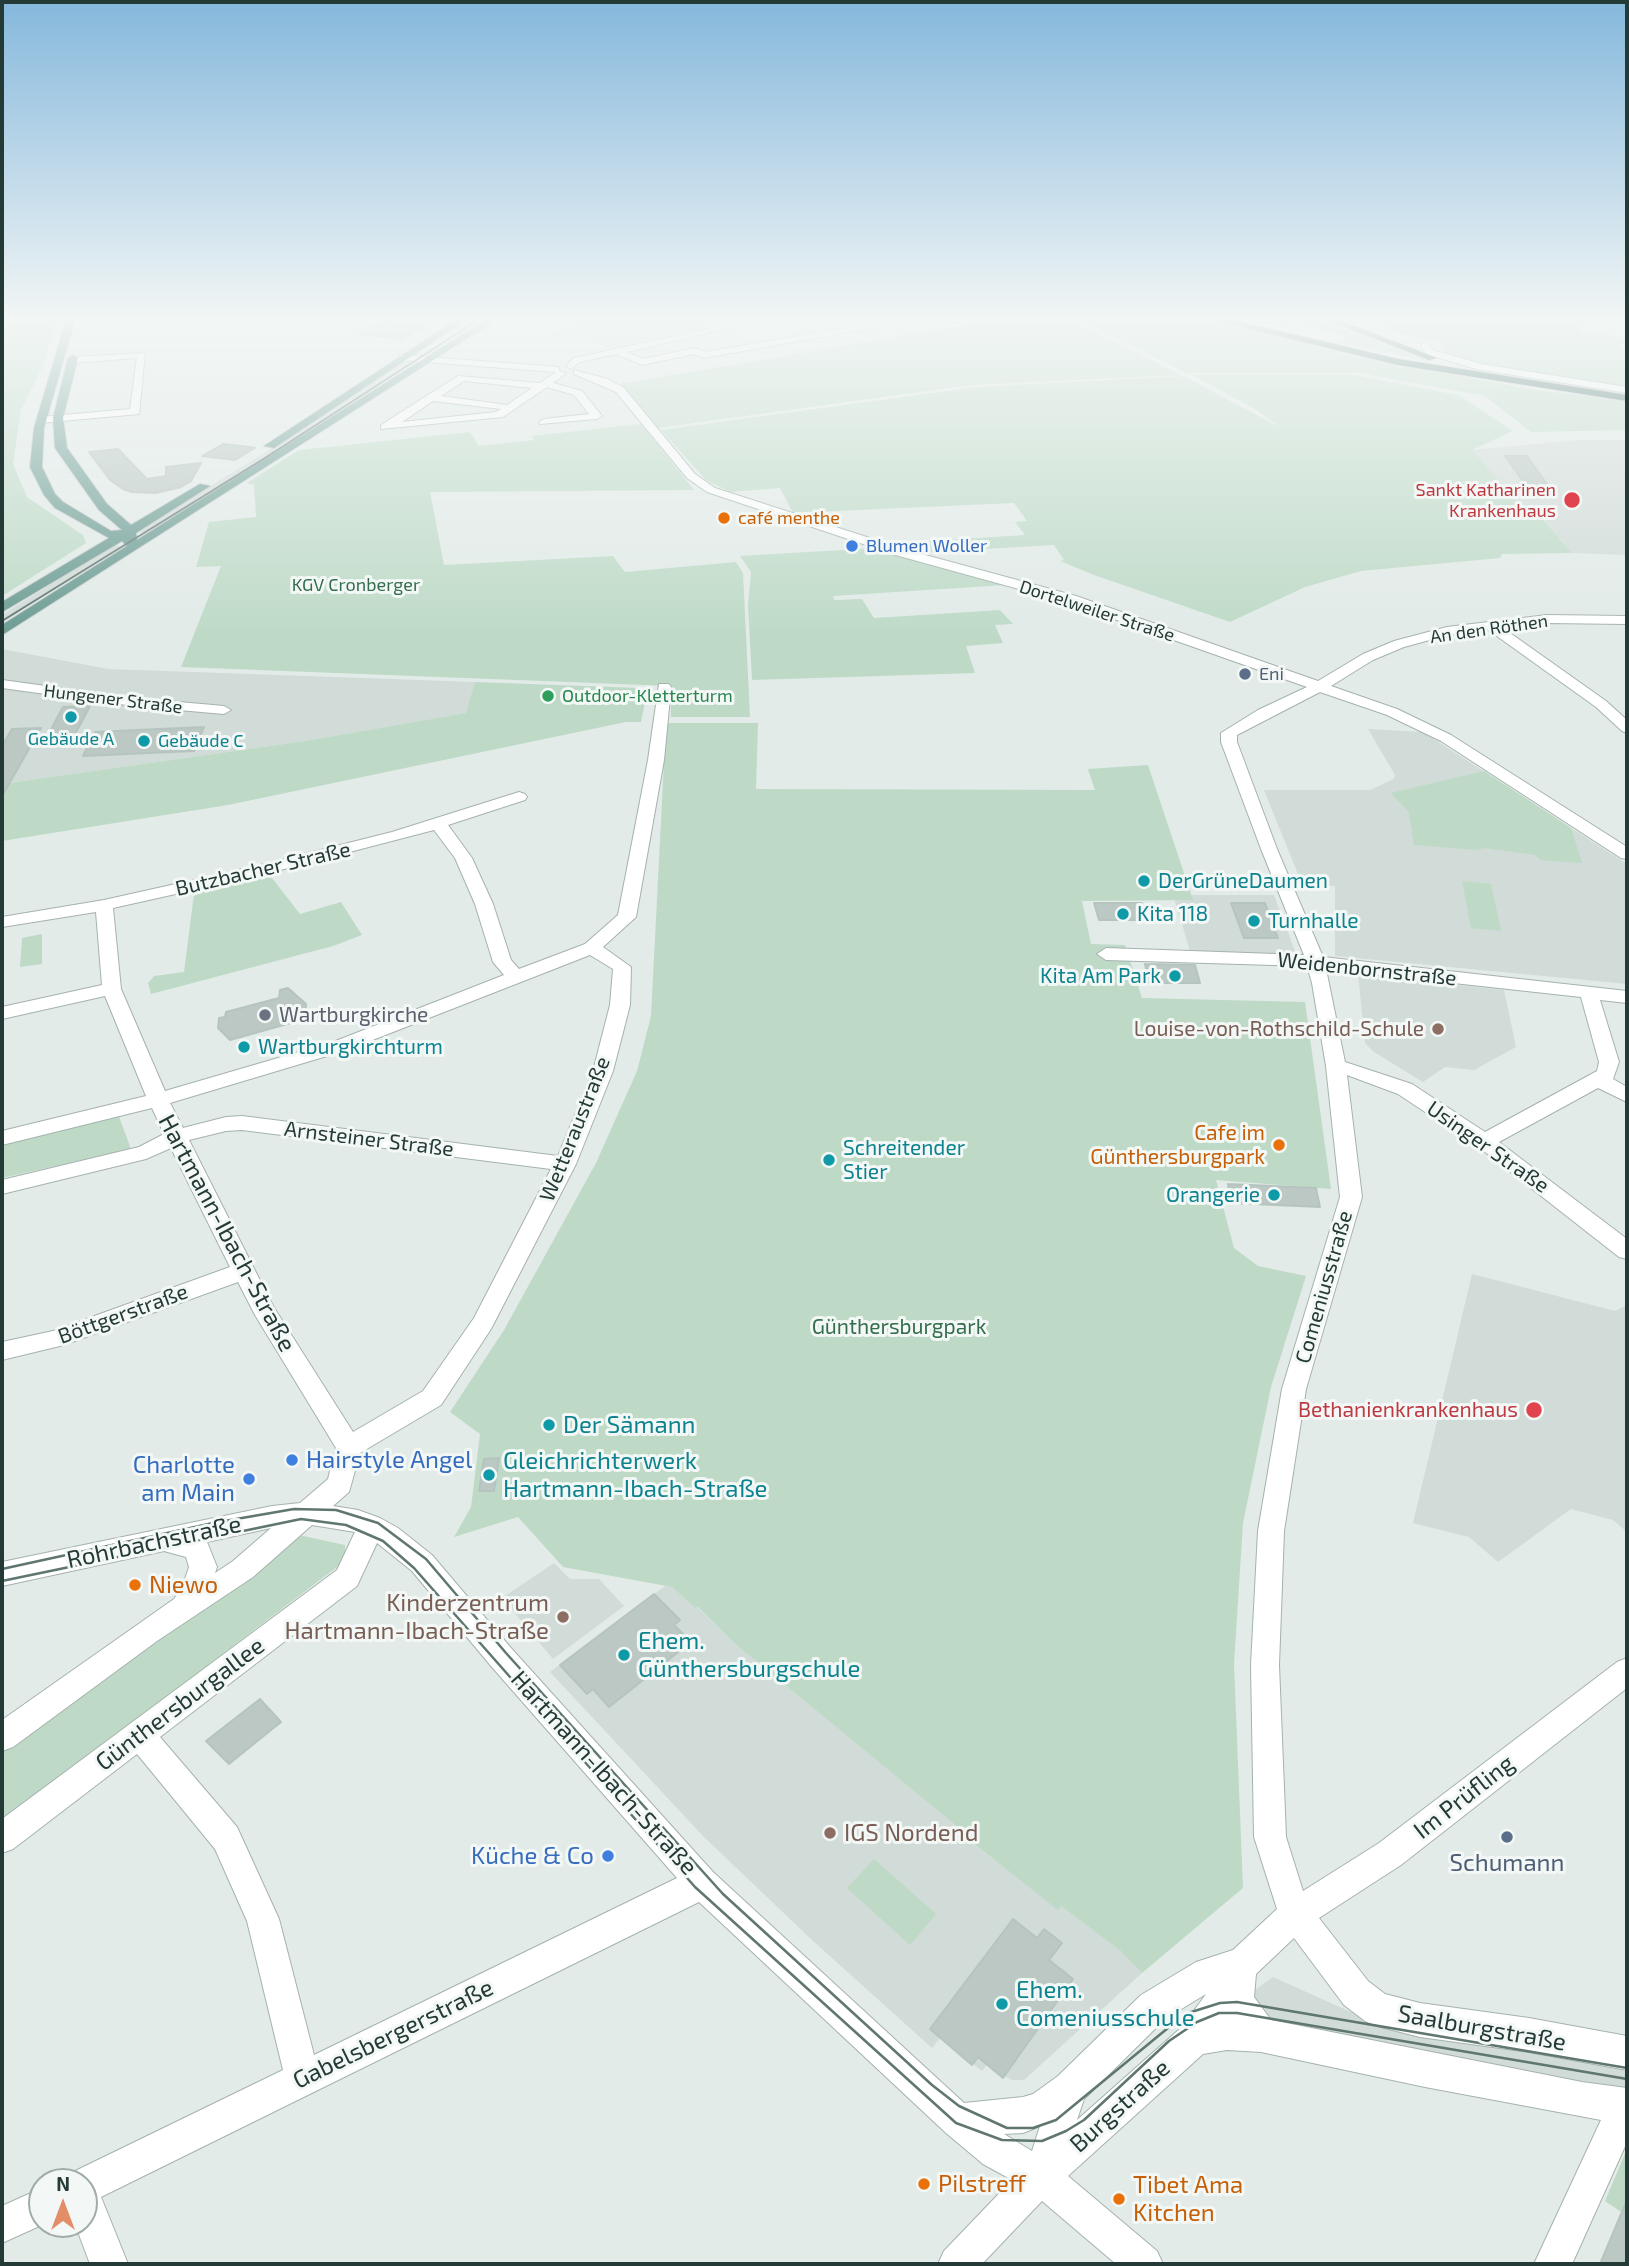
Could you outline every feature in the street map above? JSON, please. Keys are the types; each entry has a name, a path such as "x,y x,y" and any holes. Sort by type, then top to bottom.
{"main road":[{"path":"40,426 36,467 45,487 59,505 103,538"},
{"path":"59,426 63,465"},
{"path":"2,631 164,509 300,426"},
{"path":"2,608 103,538 150,535 240,482 327,426"},
{"path":"36,467 63,465 86,480 127,538"},
{"path":"45,487 63,480 86,480"},
{"path":"111,514 164,509"}],"street":[{"path":"389,426 382,430 415,426"},
{"name":"Dortelweiler Straße","path":"650,426 691,476 712,490 903,553 1071,599 1320,686 1426,727 1627,854"},
{"name":"An den Röthen","path":"1320,686 1385,649 1430,635 1547,619 1627,621"},
{"path":"1490,625 1601,704 1627,728"},
{"name":"Hungener Straße","path":"2,684 105,699 224,710"},
{"name":"Comeniusstraße","path":"1295,1915 1270,1837 1265,1665 1271,1531 1294,1389 1351,1197 1336,1066 1316,963 1269,849 1229,742 1229,733 1263,713 1320,686"},
{"path":"2,1138 158,1100 340,1046 591,948 627,917 656,760 664,687"},
{"name":"Butzbacher Straße","path":"2,922 104,905 288,864 438,824 519,797"},
{"path":"438,824 463,858 484,904 502,962 516,977"},
{"name":"Hartmann-Ibach-Straße","path":"104,905 112,989 175,1138 263,1309 349,1447"},
{"name":"Wetteraustraße","path":"349,1447 432,1398 483,1324 565,1164 603,1071 620,1005 621,967 591,948"},
{"name":"Weidenbornstraße","path":"1105,954 1300,960 1627,997"},
{"path":"2,1013 112,989"},
{"path":"1485,1141 1607,1074 1609,1062 1589,993"},
{"name":"Usinger Straße","path":"1336,1066 1405,1089 1485,1141 1627,1251"},
{"path":"1600,1080 1627,1096"},
{"name":"Arnsteiner Straße","path":"2,1186 146,1152 175,1138 226,1124 242,1123 565,1164"},
{"name":"Böttgerstraße","path":"2,1350 56,1339 243,1271"},
{"path":"2,1737 243,1569 340,1484 349,1447"},
{"name":"Hartmann-Ibach-Straße","path":"307,1513 371,1526 389,1536 422,1563 501,1657 702,1883 958,2121 996,2151 1056,2157 1144,2264"},
{"name":"Rohrbachstraße","path":"2,1574 307,1513"},
{"name":"Günthersburgallee","path":"2,1838 347,1578 371,1526"},
{"path":"162,1540 197,1548 203,1567 194,1594 182,1610"},
{"name":"Im Prüfling","path":"1295,1915 1390,1854 1627,1671"},
{"path":"139,1735 226,1838 263,1919 302,2078"},
{"name":"Gabelsbergerstraße","path":"98,2179 702,1883"},
{"name":"Burgstraße","path":"957,2264 1056,2157 1195,2038 1220,2003 1242,1964 1295,1915"},
{"name":"Saalburgstraße","path":"1295,1915 1320,1943 1356,1993 1377,2010 1420,2020 1627,2053"},
{"path":"1242,1964 1237,2002 1261,2035"},
{"name":"Burgstraße","path":"958,2121 1023,2115 1044,2107 1070,2088 1153,2007 1208,1974 1242,1964"},
{"path":"1195,2038 1227,2033 1261,2035 1425,2070 1627,2105 1553,2264"},
{"name":"Burgstraße","path":"1056,2157 1070,2088"},
{"path":"2,2225 28,2213"},
{"path":"98,2235 109,2264"}],"shaded area":[{"path":"306,426 315,426 143,534 137,531"},
{"name":"Sankt Katharinen Krankenhaus","path":"1578,440 1627,440 1627,555 1572,553 1537,511 1526,511 1471,450"},
{"path":"113,545 122,546 2,623 2,615"},
{"path":"2,649 108,669 475,682 467,713 305,741 2,784"},
{"path":"1368,729 1423,732 1627,864 1627,984 1335,956 1335,886 1302,884 1264,790 1370,790 1394,779 1395,775"},
{"name":"Louise-von-Rothschild-Schule","path":"1173,895 1274,895 1296,954 1191,954"},
{"name":"Louise-von-Rothschild-Schule","path":"1358,974 1504,990 1516,1047 1474,1070 1445,1067 1423,1082 1374,1052 1365,1043"},
{"name":"Bethanienkrankenhaus","path":"1472,1274 1615,1311 1627,1305 1627,1532 1613,1520 1571,1509 1498,1562 1469,1537 1413,1523"},
{"name":"Kinderzentrum Hartmann-Ibach-Straße","path":"554,1563 570,1579 599,1579 624,1606 553,1659 502,1598"},
{"name":"IGS Nordend","path":"665,1586 672,1587 697,1607 734,1643 959,1827 956,1831 1058,1909 1061,1906 1122,1951 1142,1973 1024,2080 1012,2080 1005,2076 1002,2078 987,2065 982,2071 940,2038 932,2048 812,1940 703,1836 550,1672"},
{"path":"1273,1977 1353,2013 1393,2023 1627,2060 1627,2091 1269,2027 1243,1999"}],"green space":[{"path":"2,426 19,426 13,464 27,497 83,535 86,543 2,596"},
{"name":"KGV Cronberger","path":"642,426 694,490 430,492 444,565 613,556 625,572 736,562 743,573 750,717 671,717 671,686 181,667 221,566 196,567 209,522 256,517 254,485 247,483 299,450 470,432 479,446 534,440 531,436"},
{"path":"692,426 1277,426 1281,428 1278,426 1505,426 1513,431 1472,450 1526,511 1536,511 1572,553 1502,554 1500,558 1361,571 1305,587 1230,622 1060,561 1064,560 1054,545 917,553 894,546 1025,535 1015,522 1027,521 1014,503 793,513 780,488 730,492 706,480 661,430"},
{"path":"1523,426 1627,426 1627,430 1531,432"},
{"path":"876,548 1006,585 833,596 834,600 862,599 874,618 1000,610 1013,624 995,625 1003,643 966,646 975,673 752,680 748,605 751,572 740,556"},
{"path":"475,682 640,688 647,692 641,722 626,722 228,805 2,841 2,784 305,741 466,713"},
{"name":"Günthersburgpark","path":"666,723 758,723 756,789 1095,790 1088,769 1148,765 1193,900 1082,901 1091,944 1125,945 1142,998 1305,1002 1331,1189 1216,1180 1234,1248 1258,1266 1306,1276 1271,1387 1243,1523 1234,1664 1243,1888 1142,1973 1121,1951 1061,1906 1058,1910 956,1830 958,1827 734,1643 698,1607 695,1608 672,1587 563,1567 518,1517 454,1537 471,1507 480,1434 450,1412 504,1330 596,1163 637,1071 651,1016"},
{"path":"1484,771 1571,828 1582,863 1541,860 1535,855 1485,848 1477,850 1414,845 1409,812 1391,793"},
{"path":"265,869 300,914 341,902 362,935 333,946 151,994 148,983 154,976 184,972 195,886"},
{"path":"1462,881 1491,884 1501,931 1471,928"},
{"path":"42,934 42,964 20,967 22,938"},
{"path":"118,1114 131,1149 2,1178 2,1141"},
{"path":"294,1534 345,1545 345,1561 2,1821 2,1746"},
{"path":"874,1859 936,1914 910,1945 847,1888"},
{"path":"1627,2149 1627,2216 1605,2201"}],"building":[{"path":"223,444 255,448 235,460 202,456"},
{"path":"118,449 147,479 166,476 166,467 201,463 191,481 181,487 156,493 132,492 110,480 89,452"},
{"path":"1505,456 1527,456 1547,484 1542,484 1552,498 1534,497"},
{"name":"Gebäude A","path":"90,706 74,736 47,737 63,707"},
{"name":"Gebäude C","path":"204,727 194,751 83,756 95,732"},
{"path":"41,728 2,796 2,746 12,729"},
{"name":"Kita 118","path":"1094,903 1142,903 1146,920 1099,920"},
{"name":"Turnhalle","path":"1231,903 1265,903 1278,938 1244,938"},
{"name":"Kita Am Park","path":"1145,964 1195,965 1200,983 1149,983"},
{"name":"Wartburgkirche","path":"288,988 306,1004 305,1019 230,1040 218,1028 219,1018 225,1017 226,1012 279,998 280,990"},
{"name":"Orangerie","path":"1228,1184 1316,1188 1320,1207 1231,1203"},
{"name":"Gleichrichterwerk Hartmann-Ibach-Straße","path":"499,1458 494,1491 479,1491 484,1459"},
{"name":"Ehem. Günthersburgschule","path":"654,1594 680,1620 674,1625 691,1642 609,1707 593,1689 587,1694 560,1665"},
{"path":"260,1699 281,1722 229,1764 206,1741"},
{"name":"Ehem. Comeniusschule","path":"1013,1919 1037,1938 1044,1929 1062,1943 1049,1960 1073,1979 1003,2078 978,2057 972,2065 930,2029"},
{"path":"1627,2200 1627,2264 1600,2264"}],"tram line":[{"path":"2,621 315,426"},
{"path":"2,1569 213,1523 294,1509 336,1510 378,1523 426,1559 506,1653 723,1894 932,2085 959,2106 1007,2128 1033,2128 1056,2120 1185,2014 1220,2003 1237,2002 1627,2068"},
{"path":"2,1581 301,1519 346,1525 383,1541 414,1568 695,1887 956,2123 1002,2140 1042,2141 1066,2131 1084,2120 1169,2041 1197,2022 1219,2013 1237,2013 1627,2079"}],"place":[{"name":"Sankt Katharinen Krankenhaus","path":"1572,500"},
{"name":"café menthe","path":"724,518"},
{"name":"Blumen Woller","path":"852,546"},
{"name":"Eni","path":"1245,674"},
{"name":"Outdoor-Kletterturm","path":"548,696"},
{"name":"Gebäude A","path":"71,717"},
{"name":"Gebäude C","path":"144,741"},
{"name":"DerGrüneDaumen","path":"1144,881"},
{"name":"Kita 118","path":"1123,914"},
{"name":"Turnhalle","path":"1254,921"},
{"name":"Kita Am Park","path":"1175,976"},
{"name":"Wartburgkirche","path":"265,1015"},
{"name":"Louise-von-Rothschild-Schule","path":"1438,1029"},
{"name":"Wartburgkirchturm","path":"244,1047"},
{"name":"Cafe im Günthersburgpark","path":"1279,1145"},
{"name":"Schreitender Stier","path":"829,1160"},
{"name":"Orangerie","path":"1274,1195"},
{"name":"Bethanienkrankenhaus","path":"1534,1410"},
{"name":"Der Sämann","path":"549,1425"},
{"name":"Hairstyle Angel","path":"292,1460"},
{"name":"Gleichrichterwerk Hartmann-Ibach-Straße","path":"489,1475"},
{"name":"Charlotte am Main","path":"249,1479"},
{"name":"Niewo","path":"135,1585"},
{"name":"Kinderzentrum Hartmann-Ibach-Straße","path":"563,1617"},
{"name":"Ehem. Günthersburgschule","path":"624,1655"},
{"name":"IGS Nordend","path":"830,1833"},
{"name":"Schumann","path":"1507,1837"},
{"name":"Küche & Co","path":"608,1856"},
{"name":"Ehem. Comeniusschule","path":"1002,2004"},
{"name":"Pilstreff","path":"924,2184"},
{"name":"Tibet Ama Kitchen","path":"1119,2199"}]}
